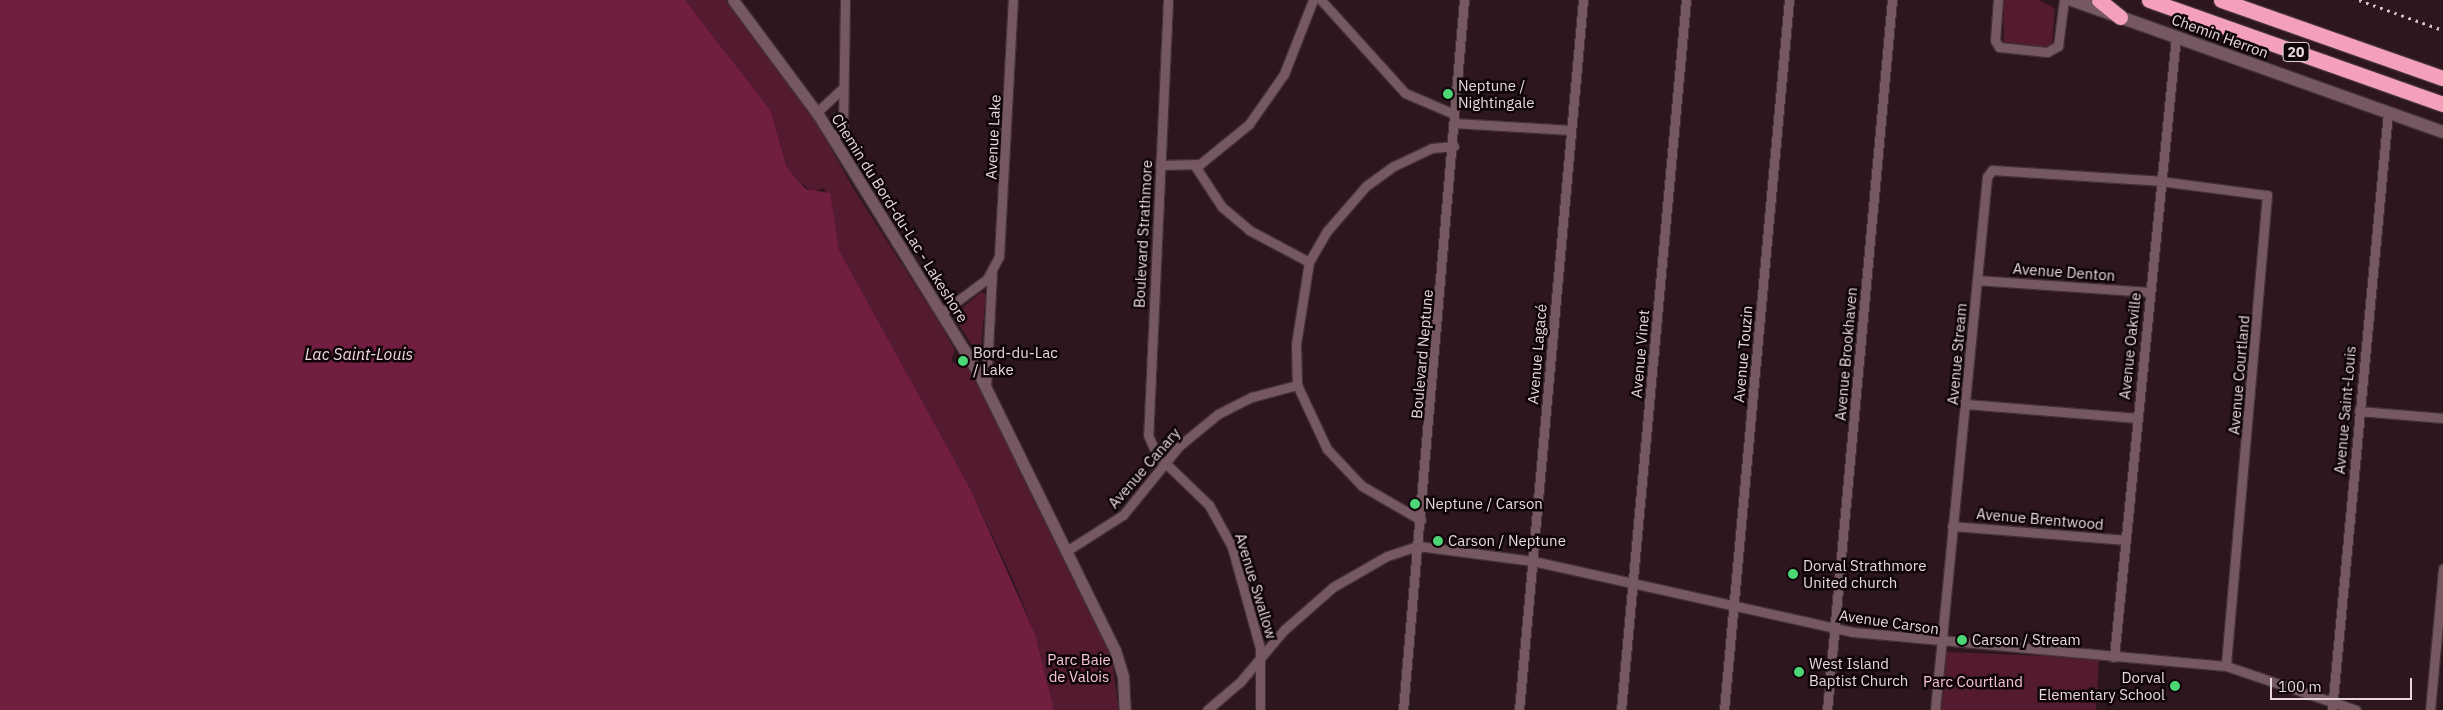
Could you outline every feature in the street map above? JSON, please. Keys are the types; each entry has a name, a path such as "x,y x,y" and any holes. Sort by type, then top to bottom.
{"highway":[{"path":"2099,0 2120,17"},
{"name":"20","path":"2149,0 2443,104"},
{"name":"20","path":"2222,0 2443,78"}],"main road":[{"name":"Chemin Herron","path":"2072,0 2443,132"}],"street":[{"name":"Chemin du Bord-du-Lac - Lakeshore","path":"733,0 817,112 986,387 1068,550 1118,659 1125,710"},
{"path":"833,139 843,128 841,90 845,0"},
{"name":"Avenue Lake","path":"986,387 992,273 1001,250 1013,0"},
{"name":"Boulevard Strathmore","path":"1166,462 1151,446 1147,418 1168,0"},
{"path":"1160,165 1195,166 1239,134 1270,97 1290,61 1313,0"},
{"path":"1321,0 1405,93 1454,119 1571,130"},
{"name":"Boulevard Neptune","path":"1404,710 1454,146 1454,119 1464,0"},
{"name":"Avenue Lagacé","path":"1519,710 1583,0"},
{"name":"Avenue Vinet","path":"1621,710 1686,0"},
{"name":"Avenue Touzin","path":"1724,710 1789,0"},
{"name":"Avenue Brookhaven","path":"1828,710 1892,0"},
{"path":"1998,0 1995,40 1999,47 2047,52 2058,46 2064,0"},
{"name":"Avenue Oakville","path":"2114,657 2160,181 2176,37"},
{"path":"817,112 841,90"},
{"name":"Avenue Saint-Louis","path":"2332,706 2388,112"},
{"path":"1420,520 1362,486 1327,449 1297,385 1300,305 1310,262 1327,231 1366,186 1394,166 1432,148 1454,146"},
{"path":"1195,166 1222,206 1236,218 1310,262"},
{"name":"Avenue Stream","path":"1935,710 1987,177 1992,170 2160,181"},
{"name":"Avenue Courtland","path":"2160,181 2261,191 2269,202 2226,666"},
{"path":"941,313 992,273"},
{"name":"Avenue Denton","path":"1977,280 2149,292"},
{"name":"Avenue Canary","path":"1068,550 1123,515 1189,437 1229,406 1297,385"},
{"path":"1966,404 2137,418"},
{"path":"2359,411 2443,418"},
{"name":"Avenue Swallow","path":"1166,462 1203,498 1229,539 1260,658 1260,710"},
{"name":"Avenue Brentwood","path":"1952,526 2125,540"},
{"path":"1206,710 1240,682 1260,658 1333,587 1387,556 1418,546"},
{"name":"Avenue Carson","path":"1418,546 1533,561 1835,628 1941,643 2226,666 2332,706 2356,710"},
{"path":"2430,710 2443,569"}],"green space":[{"name":"Parc Baie de Valois","path":"685,0 725,0 816,121 853,188 941,325 955,351 951,361 958,365 962,362 969,369 1111,656 1119,710 1054,710 1035,634 1013,580 971,490 839,250 830,198 823,188 813,192 796,179 786,165 771,111"},
{"path":"2003,0 2039,0 2055,8 2052,44 2045,47 2004,42"},
{"path":"981,292 986,295 980,357 953,316"},
{"name":"Parc Courtland","path":"1947,652 2099,658 2096,710 1940,710"}],"water":[{"name":"Lac Saint-Louis","path":"0,0 685,0 771,111 786,165 796,179 806,189 830,193 839,250 971,490 1035,634 1054,710 0,710"}],"railway":[{"path":"2359,0 2443,30"}],"place":[{"name":"Neptune / Nightingale","path":"1448,94"},
{"name":"Bord-du-Lac / Lake","path":"963,361"},
{"name":"Neptune / Carson","path":"1415,504"},
{"name":"Carson / Neptune","path":"1438,541"},
{"name":"Dorval Strathmore United church","path":"1793,574"},
{"name":"Carson / Stream","path":"1962,640"},
{"name":"West Island Baptist Church","path":"1799,672"},
{"name":"Dorval Elementary School","path":"2175,686"}]}
